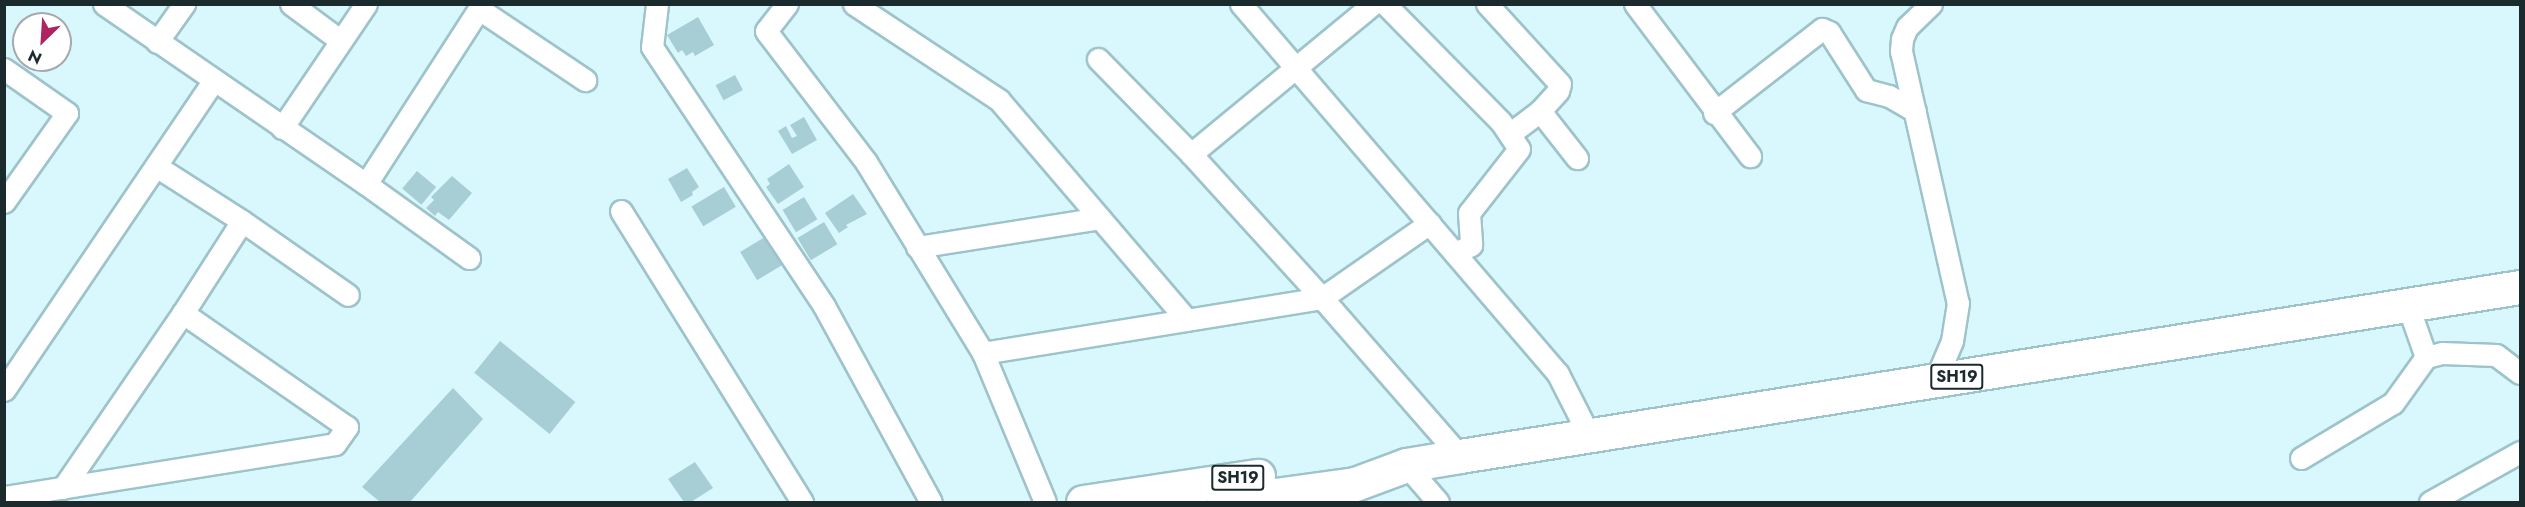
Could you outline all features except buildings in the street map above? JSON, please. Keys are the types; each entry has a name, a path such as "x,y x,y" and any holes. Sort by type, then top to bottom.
{"main road":[{"name":"SH19","path":"1083,502 1226,497 1360,464 1400,467 2520,287"}],"street":[{"path":"104,4 366,184 469,258"},
{"path":"157,42 184,4"},
{"path":"291,4 341,41"},
{"path":"282,128 366,4"},
{"path":"657,4 652,48 824,306 931,502"},
{"path":"787,4 766,31 866,162 982,353 1045,502"},
{"path":"854,4 999,100 1187,320"},
{"path":"1241,4 1558,374 1589,435"},
{"path":"1191,154 1373,4"},
{"path":"1385,4 1501,122 1520,148 1469,213 1471,245 1456,253"},
{"path":"1487,4 1560,84 1558,91 1540,111 1510,134"},
{"path":"1635,4 1714,113 1750,156"},
{"path":"1930,4 1907,27 1902,39 1901,51 1958,303 1952,341 1935,381"},
{"path":"366,184 481,7 585,80"},
{"path":"1714,113 1822,29 1830,32 1866,90 1889,96 1915,111"},
{"path":"1098,59 1191,154 1322,298 1460,456"},
{"path":"4,69 67,113 6,196"},
{"path":"4,390 214,80"},
{"path":"1540,111 1577,158"},
{"path":"156,166 242,221 348,295"},
{"path":"621,211 802,502"},
{"path":"918,247 1100,218"},
{"path":"63,488 183,313 242,221"},
{"path":"982,353 1322,298 1430,223"},
{"path":"2408,306 2426,357"},
{"path":"4,497 335,444 347,427 183,313"},
{"path":"2301,458 2393,404 2426,357 2442,353 2496,355 2520,373"},
{"path":"2430,502 2520,452"},
{"path":"1400,467 1438,502"}]}
